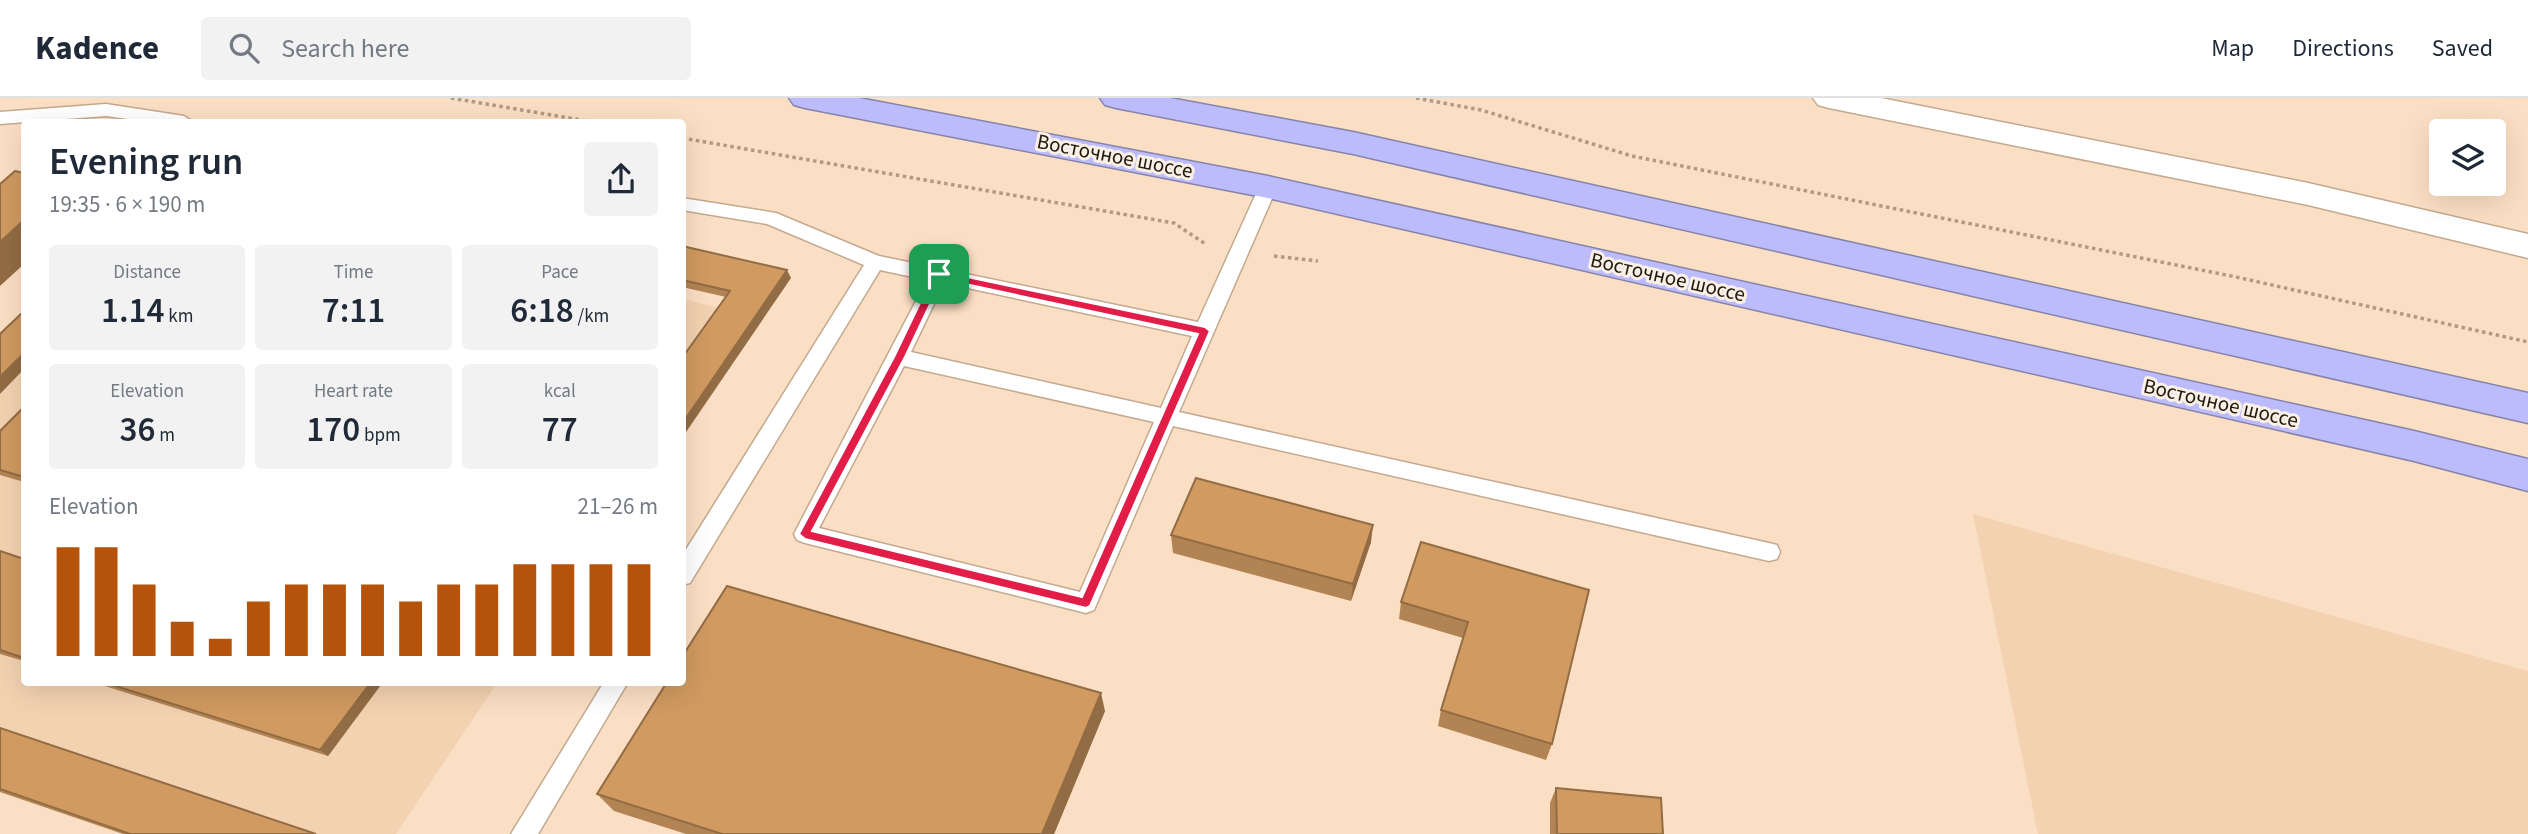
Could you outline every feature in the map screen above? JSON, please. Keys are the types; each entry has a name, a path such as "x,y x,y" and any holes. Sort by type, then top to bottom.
{"highway":[{"name":"Восточное шоссе","path":"805,98 1268,187 2400,443 2528,475"},
{"path":"1116,98 1367,146 2528,408"}],"street":[{"path":"1829,98 2308,194 2528,246"}],"lane":[{"path":"94,119 106,110"},
{"path":"0,118 106,110 164,119"},
{"path":"939,274 900,357 805,534 1086,603 1268,187"},
{"path":"686,205 770,218 875,262 1205,331"},
{"path":"686,569 875,262"},
{"path":"900,357 1769,552"},
{"path":"524,834 615,686"}],"path":[{"path":"452,98 575,119"},
{"path":"1416,98 1481,110 1632,156 2236,277 2528,342"},
{"path":"686,139 1174,223 1211,248 1318,261"}],"shaded area":[{"path":"686,300 744,314 686,401"},
{"path":"21,313 21,686 495,686 396,834 156,834 0,779 0,334"},
{"path":"1973,514 2528,671 2528,834 2038,834"}],"building":[{"path":"15,171 21,172 21,223 0,242 0,184"},
{"path":"686,247 787,270 686,418 686,352 730,291 686,281"},
{"path":"21,314 21,356 0,377 0,334"},
{"path":"21,410 21,476 0,470 0,431"},
{"path":"1196,478 1373,525 1353,584 1171,535"},
{"path":"1421,542 1589,590 1552,744 1441,710 1468,622 1401,602"},
{"path":"0,551 21,558 21,657 0,650"},
{"path":"727,586 1101,693 1042,834 722,834 597,794 664,686 686,686 686,651"},
{"path":"116,686 368,686 320,750"},
{"path":"0,728 316,834 130,834 0,789"},
{"path":"1556,788 1661,798 1663,834 1557,834"}],"route":[{"path":"939,274 1205,331 1086,603 805,534 900,357 939,274"}]}
